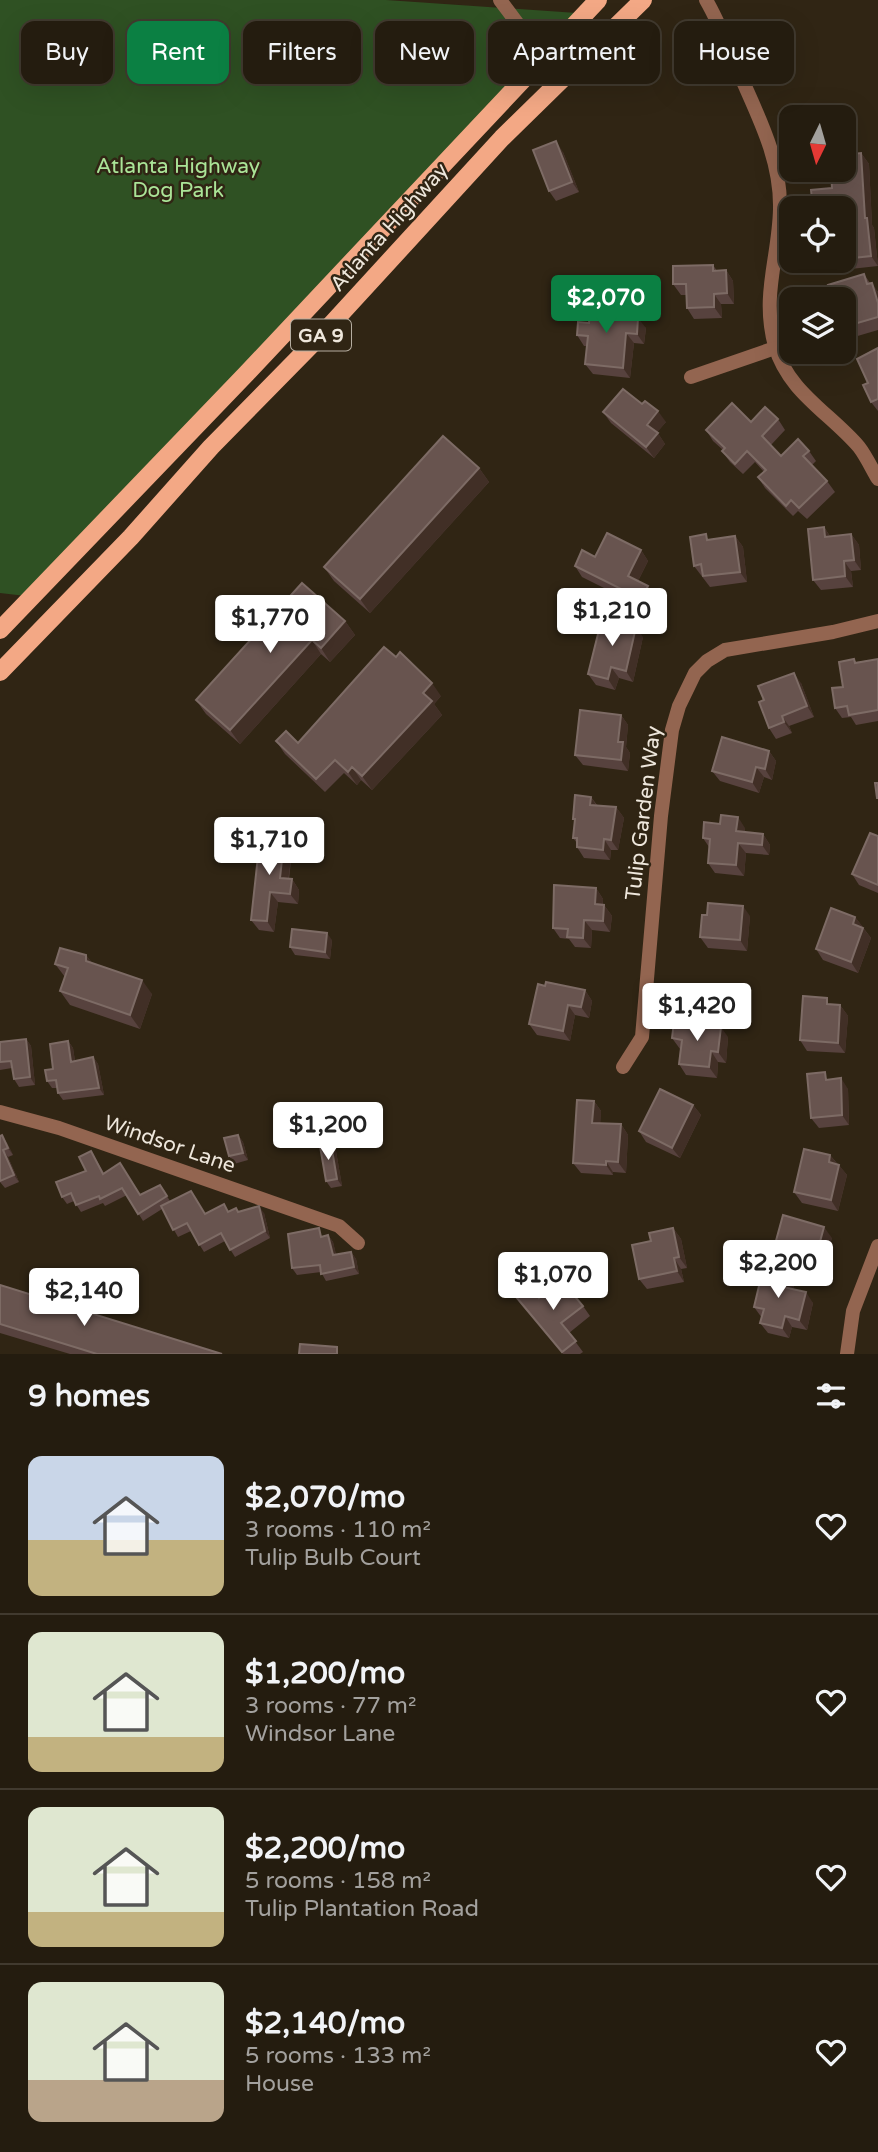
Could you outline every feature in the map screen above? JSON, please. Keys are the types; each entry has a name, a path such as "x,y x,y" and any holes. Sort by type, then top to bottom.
{"main road":[{"name":"Atlanta Highway","path":"579,21 598,0"},
{"name":"Atlanta Highway","path":"621,21 643,0"},
{"name":"Atlanta Highway","path":"0,630 520,84"},
{"name":"Atlanta Highway","path":"0,672 131,537 211,447 326,330 502,138 556,84"}],"street":[{"path":"500,0 516,21"},
{"path":"706,0 769,142 778,176 780,211 769,292 769,313 775,348 797,388 859,448 878,479"},
{"path":"691,377 775,348"},
{"name":"Tulip Garden Way","path":"623,1067 642,1037 661,816 672,730 678,706 695,673 707,661 725,650 832,632 878,621"},
{"name":"Windsor Lane","path":"0,1112 59,1128 339,1226 358,1243"},
{"path":"847,1354 853,1311 878,1246"}],"green space":[{"name":"Atlanta Highway Dog Park","path":"0,0 386,0 577,13 569,21 488,21 488,84 510,84 26,596 0,593"}],"building":[{"path":"556,141 572,182 549,191 533,150"},
{"path":"861,153 865,218 871,256 856,258 856,196 812,196 811,190 832,188 832,182 856,182 856,154"},
{"path":"713,265 713,271 726,270 727,293 714,294 714,307 687,308 686,284 673,284 673,266"},
{"path":"864,274 867,284 872,283 878,303 878,317 856,323 856,287 828,285"},
{"path":"591,301 615,303 614,315 638,318 637,334 626,333 623,368 585,364 588,336 577,335 578,322 589,323"},
{"path":"878,348 878,399 871,402 863,385 868,383 857,359"},
{"path":"623,389 642,404 645,401 658,411 647,425 658,433 646,447 603,412"},
{"path":"732,403 751,422 765,407 778,419 762,436 781,456 798,439 809,451 803,456 827,481 799,508 791,500 786,506 758,477 766,470 747,451 735,464 722,451 725,448 706,430"},
{"path":"443,436 479,468 360,599 324,567"},
{"path":"824,527 825,537 851,534 854,560 844,561 845,576 813,580 808,529"},
{"path":"607,533 641,550 628,576 648,586 641,599 575,566 582,550 595,557"},
{"path":"706,534 707,540 735,536 740,572 703,576 701,564 694,566 690,537"},
{"path":"302,583 345,621 321,648 312,640 230,730 196,700"},
{"path":"602,618 636,627 626,671 611,667 608,679 588,674"},
{"path":"384,647 396,657 400,652 432,683 423,693 432,701 362,776 352,767 348,772 335,760 316,779 276,741 286,731 298,743"},
{"path":"854,659 855,663 878,659 878,710 849,715 847,706 835,708 832,688 843,687 839,662"},
{"path":"794,673 807,706 782,716 784,722 769,728 759,702 764,700 758,686"},
{"path":"580,710 621,715 618,742 623,742 621,760 575,755"},
{"path":"722,737 769,751 765,769 756,767 752,782 712,771"},
{"path":"575,795 591,797 590,805 616,807 611,840 604,839 603,850 577,847 577,838 573,838"},
{"path":"721,815 738,817 736,831 763,834 762,845 738,843 736,865 708,863 710,839 703,838 704,822 720,824"},
{"path":"870,833 878,836 878,885 852,874"},
{"path":"260,838 284,841 280,878 292,879 290,894 270,892 267,921 251,920"},
{"path":"554,885 596,888 595,904 604,905 603,921 584,920 583,938 567,937 568,929 553,928"},
{"path":"708,903 743,906 740,940 700,937 702,915 707,915"},
{"path":"831,908 855,917 853,924 863,928 851,962 816,949"},
{"path":"292,929 327,933 325,952 290,947"},
{"path":"60,948 86,955 86,961 142,980 130,1015 60,991 68,968 55,964"},
{"path":"546,982 585,990 581,1007 568,1005 563,1031 529,1024 538,984 545,986"},
{"path":"803,996 827,998 827,1004 840,1005 838,1043 800,1040"},
{"path":"674,1022 721,1027 718,1052 711,1051 709,1067 679,1064 682,1040 672,1038"},
{"path":"26,1039 30,1077 14,1079 11,1061 0,1062 0,1042"},
{"path":"68,1041 71,1062 93,1057 99,1088 58,1093 56,1080 47,1081 45,1070 53,1069 50,1044"},
{"path":"825,1072 826,1080 841,1078 842,1115 811,1118 807,1074"},
{"path":"660,1089 693,1105 672,1148 639,1131"},
{"path":"577,1100 594,1101 592,1123 621,1124 618,1162 606,1161 606,1165 573,1163"},
{"path":"2,1135 8,1148 3,1150 14,1175 0,1181 0,1136"},
{"path":"238,1135 243,1153 229,1156 224,1138"},
{"path":"331,1144 337,1179 326,1181 320,1146"},
{"path":"804,1149 830,1155 829,1162 839,1165 831,1200 794,1192"},
{"path":"91,1151 103,1174 120,1163 140,1195 160,1185 167,1196 138,1214 122,1188 100,1199 99,1196 76,1205 71,1193 62,1197 56,1182 86,1171 79,1157"},
{"path":"191,1191 205,1214 224,1204 228,1212 236,1208 238,1212 259,1206 265,1231 230,1250 221,1233 199,1245 187,1223 173,1230 161,1206"},
{"path":"783,1215 824,1227 818,1249 809,1247 806,1257 774,1248"},
{"path":"319,1228 321,1237 328,1235 333,1255 351,1252 354,1267 321,1274 320,1265 292,1268 288,1234"},
{"path":"673,1228 679,1257 674,1258 677,1271 639,1279 632,1245 651,1241 649,1233"},
{"path":"763,1269 786,1274 783,1287 806,1292 799,1320 785,1316 782,1328 760,1323 764,1309 754,1307"},
{"path":"561,1280 583,1306 561,1323 576,1341 562,1352 517,1298 530,1287 539,1298"},
{"path":"0,1285 222,1354 97,1354 0,1324"},
{"path":"300,1344 337,1347 337,1354 299,1354"}]}
